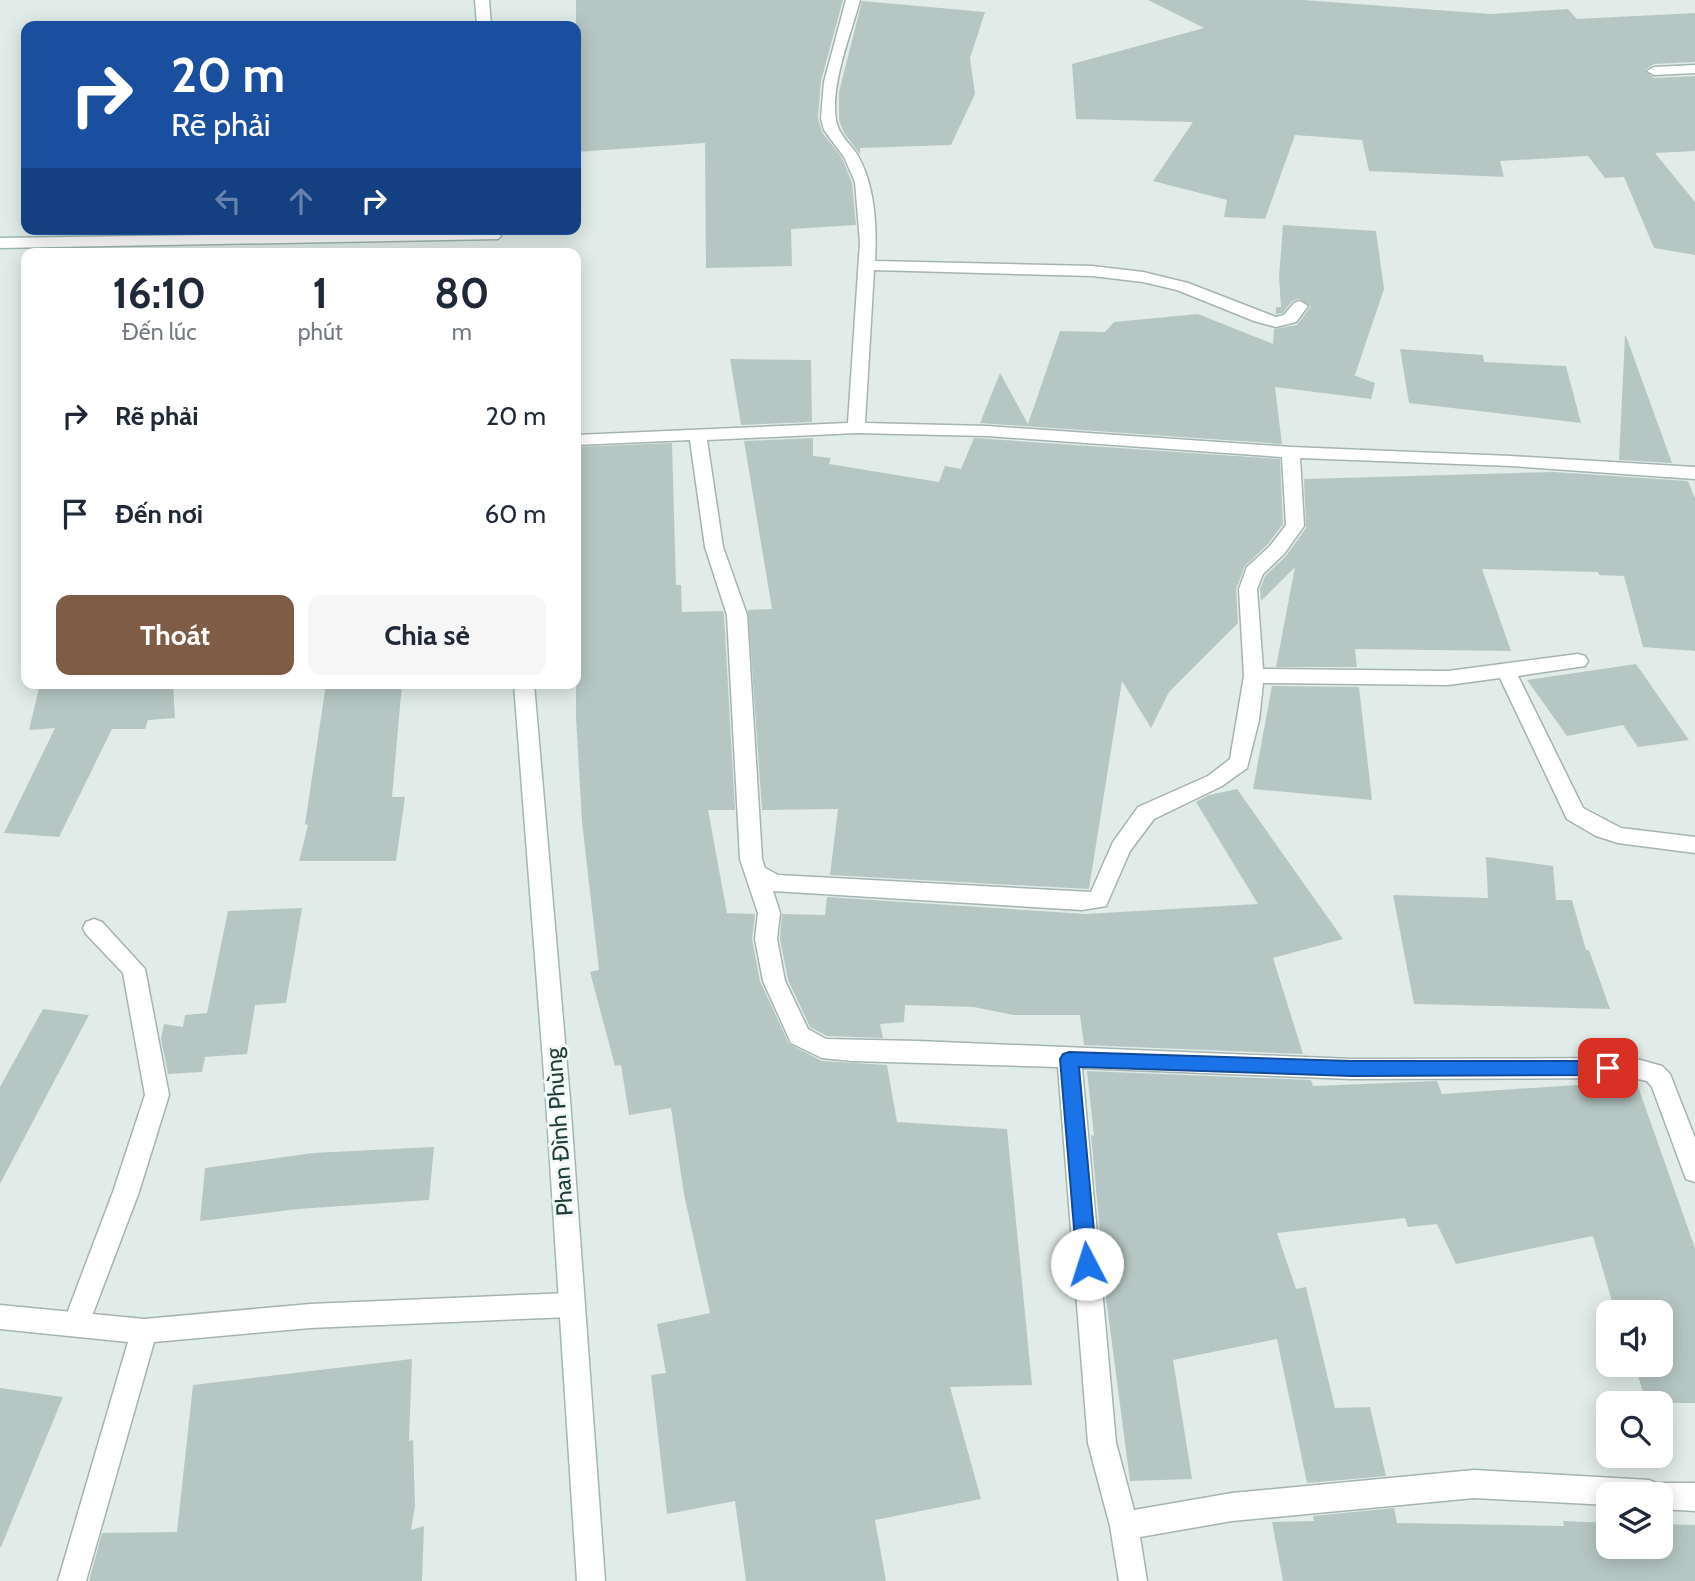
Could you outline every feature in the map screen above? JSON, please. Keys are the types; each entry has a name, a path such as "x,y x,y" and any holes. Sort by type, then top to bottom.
{"street":[{"path":"482,0 484,21"},
{"path":"853,0 831,82 828,118 831,130 851,156 862,181 868,242 856,428"},
{"path":"1654,71 1695,69"},
{"path":"0,243 359,235"},
{"path":"866,265 1092,271 1143,277 1182,286 1276,322 1290,319 1300,306"},
{"path":"581,440 856,428 987,431 1291,452 1511,461 1695,473"},
{"path":"698,435 714,547 737,615 751,859 769,913 766,939 774,981 799,1036 822,1048 852,1051 918,1051 1352,1069 1633,1068 1654,1073 1662,1081 1695,1171"},
{"path":"758,874 774,883 1069,901 1098,900 1121,848 1146,813 1215,781 1240,763 1254,676 1248,589 1254,571 1277,550 1295,526 1291,452"},
{"path":"1254,676 1434,678 1578,661"},
{"path":"1506,671 1575,813 1596,829 1623,838 1695,845"},
{"name":"Phan Đình Phùng","path":"524,689 558,1100 591,1581"},
{"path":"76,1324 126,1192 157,1096 134,969 94,928"},
{"path":"1069,1059 1102,1443 1124,1526 1133,1581"},
{"path":"0,1317 144,1331 310,1316 570,1305"},
{"path":"72,1581 144,1331"},
{"path":"1124,1526 1232,1507 1474,1484 1596,1491"},
{"path":"1673,1496 1695,1497"}],"building":[{"path":"576,0 843,0 821,81 818,118 822,132 842,158 852,183 856,225 791,229 792,266 706,268 705,143 581,152 581,21 576,21"},
{"path":"1148,0 1303,0 1491,14 1568,9 1577,19 1695,13 1695,62 1654,64 1645,70 1654,78 1695,76 1695,151 1655,153 1695,202 1695,255 1654,248 1624,177 1605,178 1588,156 1500,161 1504,177 1369,171 1362,140 1295,135 1265,219 1224,217 1227,200 1153,181 1193,122 1076,119 1072,64 1204,28"},
{"path":"862,1 985,12 970,58 975,94 951,145 860,148 860,154 844,133 839,120 839,92"},
{"path":"1283,225 1376,231 1384,289 1355,375 1351,374 1375,383 1371,399 1275,387 1282,444 980,423 1000,373 1028,424 1060,331 1105,332 1114,322 1198,314 1273,344 1274,329 1297,325 1311,306 1299,299 1292,301 1283,313 1276,314 1276,307 1281,307 1279,277"},
{"path":"1626,336 1672,463 1619,460"},
{"path":"1400,349 1483,355 1484,362 1566,366 1581,423 1409,403"},
{"path":"730,359 811,360 812,422 741,425"},
{"path":"813,438 813,456 831,458 829,464 939,482 945,466 961,469 974,438 1280,459 1283,524 1268,544 1245,566 1236,589 1238,623 1169,692 1151,728 1122,681 1089,889 830,875 838,809 762,810 748,610 772,609 744,441"},
{"path":"672,443 676,585 681,585 682,612 723,611 724,615 735,810 708,810 727,913 755,914 752,939 760,981 789,1044 822,1061 887,1065 897,1122 1007,1129 1032,1385 950,1387 981,1499 875,1520 886,1581 746,1581 735,1501 667,1514 651,1375 666,1373 657,1324 710,1313 684,1194 671,1108 629,1115 621,1065 615,1066 590,972 599,970 582,822 576,717 576,689 581,689 581,447"},
{"path":"1554,472 1688,481 1695,499 1695,651 1643,647 1624,576 1599,575 1598,572 1482,569 1511,651 1355,649 1357,667 1276,667 1295,567 1261,601 1260,589 1265,576 1286,556 1306,528 1304,479"},
{"path":"1636,664 1689,740 1638,747 1623,725 1567,736 1527,680"},
{"path":"1272,686 1359,687 1372,800 1253,789"},
{"path":"39,689 173,689 175,718 148,720 145,729 112,729 59,837 4,833 55,728 29,730"},
{"path":"325,689 402,689 392,797 405,797 396,861 299,861 308,825 305,824"},
{"path":"1237,789 1343,939 1273,958 1303,1054 1084,1045 1080,1015 1013,1015 974,1007 905,1005 904,1022 880,1024 883,1038 827,1036 810,1027 788,980 780,939 782,914 825,915 827,897 1086,914 1258,904 1196,802 1209,795"},
{"path":"1486,857 1553,866 1556,900 1572,900 1586,950 1589,950 1610,1009 1414,1004 1393,895 1488,898"},
{"path":"302,908 286,1003 255,1005 247,1054 205,1057 202,1072 168,1074 161,1039 164,1024 183,1027 185,1015 207,1013 228,911"},
{"path":"43,1009 89,1015 0,1184 0,1087"},
{"path":"1087,1071 1311,1080 1313,1086 1437,1081 1442,1094 1636,1081 1695,1248 1695,1403 1673,1403 1673,1391 1643,1391 1638,1377 1673,1377 1673,1300 1612,1300 1593,1236 1456,1264 1437,1224 1408,1227 1405,1218 1277,1233 1296,1289 1306,1287 1335,1408 1370,1407 1386,1476 1307,1483 1277,1339 1173,1360 1192,1479 1130,1481 1106,1298 1091,1135 1094,1136"},
{"path":"434,1147 429,1200 298,1209 200,1221 205,1168 313,1153"},
{"path":"412,1359 409,1441 413,1440 415,1506 411,1530 424,1526 422,1581 89,1581 102,1533 177,1532 193,1385"},
{"path":"0,1388 63,1397 1,1547 0,1547"},
{"path":"1394,1508 1397,1523 1564,1526 1563,1521 1596,1522 1596,1559 1673,1559 1673,1524 1695,1525 1695,1581 1283,1581 1272,1522 1314,1521 1313,1516"}],"route":[{"path":"1087,1264 1069,1059 1352,1069 1608,1068"}]}
